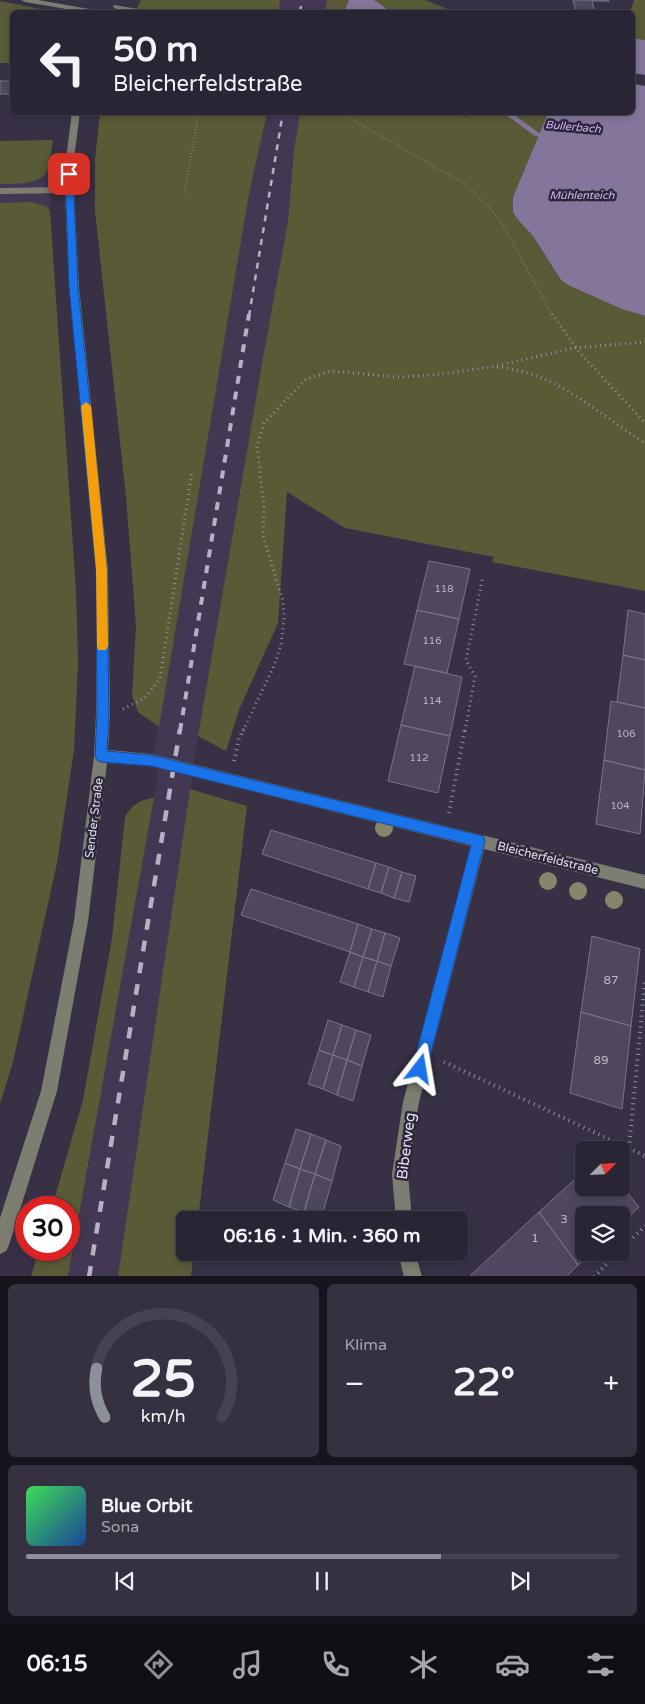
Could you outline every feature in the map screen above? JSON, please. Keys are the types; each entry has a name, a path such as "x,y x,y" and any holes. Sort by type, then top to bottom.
{"street":[{"path":"25,0 83,10"},
{"path":"117,6 135,10"},
{"name":"Sender Straße","path":"0,1245 49,1091 81,921 101,756 103,714 102,570 74,287 69,190 70,159 76,115"},
{"path":"0,192 69,190"},
{"name":"Bleicherfeldstraße","path":"101,756 151,760 645,882"},
{"name":"Biberweg","path":"403,1211 400,1174 411,1102 479,841"},
{"path":"409,1261 413,1276"}],"path":[{"path":"184,194 198,115"},
{"path":"344,115 465,184 481,200 497,217 523,261 546,306 574,348 645,423"},
{"path":"230,779 239,739 279,652 284,620 283,601 263,536 264,506 257,446 264,424 306,379 332,371 397,377 434,375 491,367 574,348 645,342"},
{"path":"491,367 511,368 540,375 572,392 613,423 645,442"},
{"path":"103,714 138,705 153,691 160,680 192,472"},
{"path":"446,832 475,676 466,660 483,576"},
{"path":"630,1141 645,980"},
{"path":"424,1052 614,1141"},
{"path":"630,1148 645,1156"},
{"path":"630,1240 645,1226"},
{"path":"594,1276 609,1261"}],"shaded area":[{"path":"280,0 327,0 325,10 279,10"},
{"path":"267,115 300,115 294,150 288,221 198,736 118,1276 68,1276 71,1261 80,1261 80,1210 158,775 154,752 249,194"},
{"path":"49,166 50,211 46,206 36,203 0,203 0,184 20,184 48,170"}],"green space":[{"path":"141,0 280,0 279,10 136,10"},
{"path":"327,0 349,0 345,10 325,10"},
{"path":"374,0 425,0 450,10 389,10"},
{"path":"634,0 645,0 645,40 635,38 635,10 631,10"},
{"path":"0,1 46,10 10,10 10,63 0,63"},
{"path":"100,115 267,115 249,194 159,727 138,712 132,695 136,626 126,497 95,211 95,159"},
{"path":"300,115 458,115 465,117 468,115 547,115 513,197 519,221 533,236 561,280 645,316 645,591 492,562 494,557 345,528 287,492 278,623 239,710 226,751 198,736 288,221 294,150"},
{"path":"53,140 49,167 41,178 28,183 0,184 0,141"},
{"path":"31,202 46,206 50,211 76,590 78,663 74,750 57,863 13,1062 0,1104 0,203"},
{"path":"190,789 247,806 199,1211 176,1211 176,1261 193,1261 191,1276 118,1276"},
{"path":"154,798 80,1209 80,1196 55,1196 83,1100 112,938 125,817 137,803"},
{"path":"36,1261 71,1261 68,1276 31,1276"}],"water":[{"path":"349,0 374,0 389,10 345,10"},
{"path":"635,38 645,40 645,75 635,73"},
{"name":"Mühlenteich","path":"635,84 645,86 645,316 622,309 568,285 561,280 533,236 513,212 513,197 547,115 635,115"}],"building":[{"path":"573,0 609,1 592,1 594,10 576,10"},
{"path":"0,81 10,81 10,94 0,94"},
{"path":"429,561 470,569 459,619 417,610"},
{"path":"417,610 459,619 447,673 404,664"},
{"path":"628,610 645,614 645,660 623,655"},
{"path":"623,655 645,660 645,708 617,702"},
{"path":"415,666 462,677 450,736 401,725"},
{"path":"611,701 645,708 645,770 604,760"},
{"path":"401,725 450,736 438,793 388,781"},
{"path":"604,760 645,770 640,834 596,824"},
{"path":"271,830 376,863 368,889 262,854"},
{"path":"376,863 389,867 381,893 368,889"},
{"path":"389,867 402,872 394,898 381,893"},
{"path":"402,872 416,876 409,902 394,898"},
{"path":"251,889 358,924 350,952 241,915"},
{"path":"358,924 372,929 363,957 350,952"},
{"path":"372,929 385,933 377,961 363,957"},
{"path":"385,933 400,938 391,966 377,961"},
{"path":"592,936 640,949 631,1026 581,1012"},
{"path":"350,952 363,957 354,987 340,982"},
{"path":"363,957 377,961 368,992 354,987"},
{"path":"377,961 391,966 383,997 368,992"},
{"path":"581,1012 631,1026 622,1109 570,1093"},
{"path":"328,1020 342,1025 333,1055 319,1050"},
{"path":"342,1025 356,1030 347,1060 333,1055"},
{"path":"356,1030 371,1035 362,1066 347,1060"},
{"path":"319,1050 333,1055 323,1089 308,1084"},
{"path":"333,1055 347,1060 337,1095 323,1089"},
{"path":"347,1060 362,1066 353,1101 337,1095"},
{"path":"296,1129 311,1134 300,1169 285,1163"},
{"path":"311,1134 326,1140 315,1174 300,1169"},
{"path":"326,1140 341,1146 332,1181 315,1174"},
{"path":"285,1163 300,1169 289,1207 273,1200"},
{"path":"300,1169 315,1174 304,1211 289,1207"},
{"path":"315,1174 332,1181 323,1211 304,1211"},
{"path":"575,1179 575,1196 630,1196 639,1207 630,1216 630,1206 575,1206 575,1261 539,1212"},
{"path":"539,1212 578,1265 567,1276 472,1276"}],"waterway":[{"name":"Bullerbach","path":"509,115 537,135 550,137"}],"railway":[{"path":"300,10 302,0"},
{"path":"249,316 282,115"},
{"path":"180,731 249,314"},
{"path":"89,1276 180,729"}],"slow traffic":[{"path":"86,406 102,570 102,646"}],"route":[{"path":"69,174 74,287 102,570 103,714 101,756 151,760 479,841 420,1069"}]}
